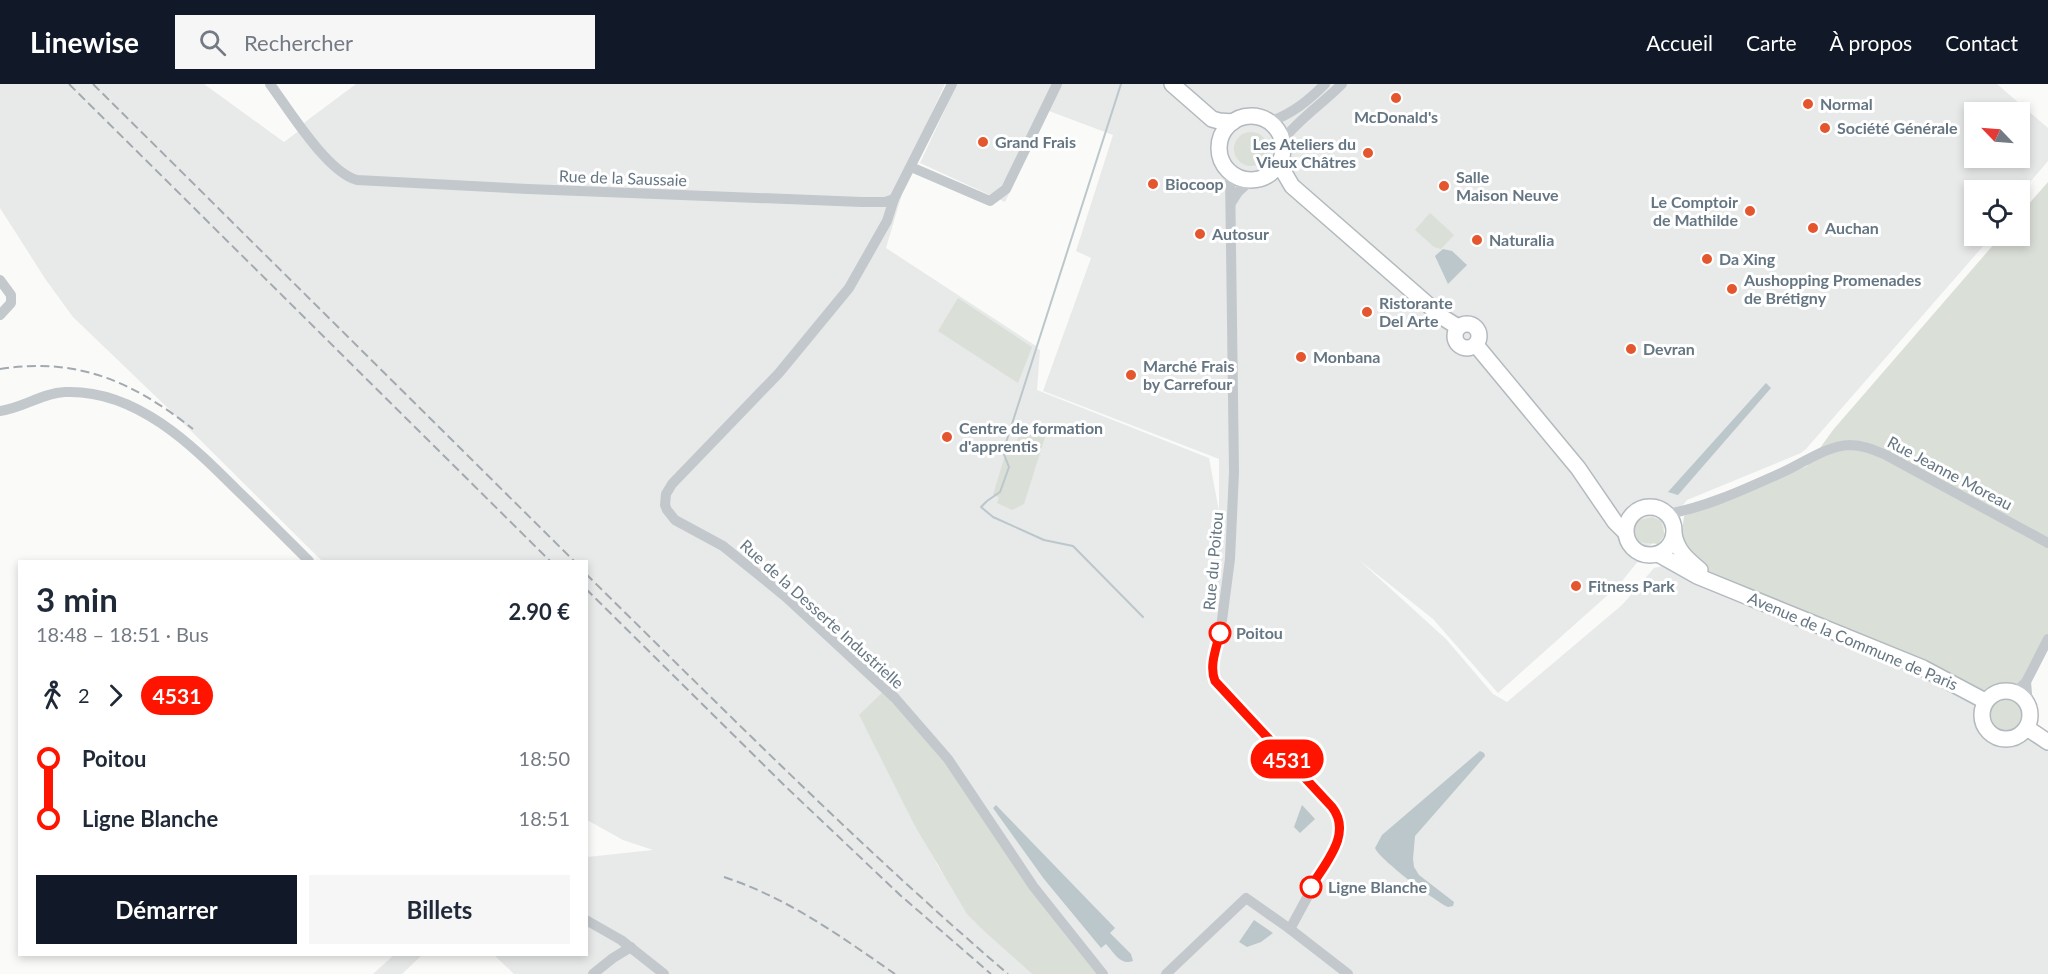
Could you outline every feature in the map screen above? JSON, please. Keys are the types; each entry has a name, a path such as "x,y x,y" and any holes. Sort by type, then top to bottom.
{"street":[{"name":"Rue de la Saussaie","path":"270,84 315,145 350,178 599,192 873,202 885,202 894,198"},
{"name":"Rue de la Desserte Industrielle","path":"952,84 894,198 887,221 849,288 779,373 672,484 666,497 666,510 682,525 723,546 786,597 895,698 948,759 1033,886 1102,974"},
{"path":"911,166 990,201 1006,189 1057,84"},
{"path":"1172,84 1212,119 1221,139"},
{"path":"1269,122 1288,115 1325,84"},
{"path":"1282,141 1294,126 1320,106 1342,84"},
{"path":"1245,117 1257,117 1269,122 1282,141 1283,149 1279,164 1268,175 1251,180 1239,178 1230,172 1220,157 1221,139 1226,129 1233,122 1245,117"},
{"path":"1212,119 1233,122"},
{"path":"1279,164 1292,186"},
{"name":"Rue du Poitou","path":"1230,172 1234,461 1232,531 1227,589 1212,674 1226,694 1332,807 1340,819 1341,826 1338,842 1300,907 1290,929"},
{"path":"1268,175 1292,186 1442,317 1458,327 1455,332 1456,343 1464,349 1476,345 1578,468 1615,522 1625,532 1630,546 1636,551 1651,556 1669,546 1674,534 1672,520 1668,514 1656,507 1636,511 1628,520 1625,532"},
{"path":"1231,203 1238,192 1251,180"},
{"path":"0,280 11,295 11,303 0,315"},
{"path":"0,411 15,408 53,393 66,392 79,392 105,398 134,408 166,425 195,449 308,560"},
{"name":"Rue Jeanne Moreau","path":"1668,514 1706,504 1784,472 1834,448 1850,445 1869,448 1886,455 2048,543"},
{"path":"1601,500 1616,510 1636,511"},
{"name":"Avenue de la Commune de Paris","path":"1674,534 1676,546 1682,554 1719,584"},
{"name":"Avenue de la Commune de Paris","path":"1658,554 1697,576 1923,668 1985,701"},
{"path":"2021,687 2030,713 2027,728 2016,737 2009,739 1995,736 1984,725 1982,709 1985,701 1996,692 2021,687 2048,639"},
{"path":"2027,728 2048,742"},
{"path":"1166,974 1243,898 1248,899 1290,929 1348,974"},
{"path":"588,921 631,947 664,974"},
{"path":"593,974 631,947"}],"shaded area":[{"path":"0,84 204,84 284,142 300,130 305,122 356,84 945,84 916,147 886,248 1036,346 1040,350 1037,390 1209,458 1219,511 1219,459 1043,391 1091,258 1076,251 1113,135 1049,111 1005,202 920,163 957,84 1997,84 2018,102 1964,102 1964,168 2030,168 2030,112 2048,128 2048,161 2030,182 2030,180 1964,180 1964,246 1983,246 1806,449 1687,500 1619,585 1498,693 1433,619 1359,560 1446,639 1493,694 1507,702 1622,605 1654,568 1663,566 1698,585 1719,584 1968,690 2048,742 2048,974 1103,974 859,715 938,866 986,933 1032,974 514,974 495,956 588,956 588,857 653,850 623,840 588,821 588,560 321,560 73,317 46,280 0,208"},
{"path":"1251,132 1263,137 1268,149 1263,161 1251,166 1239,161 1234,149 1239,137"},
{"path":"2048,182 2048,634 2025,679 2016,689 1999,690 1985,699 1701,569 1680,549 1684,516 1807,466 1833,430 1992,246 2030,246 2030,202"},
{"path":"1430,213 1454,235 1441,249 1434,247 1415,230"},
{"path":"1443,249 1452,251 1467,265 1448,284 1435,256"},
{"path":"958,298 1032,347 1018,383 938,331"},
{"path":"1766,383 1771,388 1678,495 1668,492"},
{"path":"1022,428 1045,437 1024,504 1012,510 997,503 999,497 993,495 1006,452 1012,453"},
{"path":"1652,517 1661,521 1665,535 1658,544 1638,541 1635,526 1641,519"},
{"path":"886,689 948,758 1034,886 1103,974 1032,974 967,914 915,826 859,715"},
{"path":"2006,697 2018,702 2023,714 2018,726 2006,731 1994,726 1989,714 1994,702"},
{"path":"1480,751 1485,756 1415,836 1414,867 1419,875 1454,902 1453,906 1448,907 1408,879 1386,861 1375,848 1382,835"},
{"path":"996,805 1115,928 1110,933 1131,954 1133,961 1121,960 1106,944 1101,948 1044,879 993,808"},
{"path":"1302,805 1315,819 1300,833 1294,827"},
{"path":"1254,920 1273,933 1261,942 1247,947 1239,942"},
{"path":"393,956 421,956 402,974 373,974"}],"waterway":[{"path":"1121,84 1003,452 1009,467 1000,492 981,507 993,517 1044,540 1073,546 1143,617"}],"railway":[{"path":"69,84 549,560"},
{"path":"93,84 573,560"},
{"path":"0,369 29,366 55,367 80,370 104,377 149,398 193,429"},
{"path":"588,576 846,828 1008,974"},
{"path":"588,591 784,785 900,895 991,974"},
{"path":"724,877 792,907 834,932 895,974"}],"bus line":[{"name":"4531","path":"1220,633 1212,666 1215,681 1332,807 1340,819 1341,835 1311,887"}],"place":[{"name":"McDonald's","path":"1396,98"},
{"name":"Normal","path":"1808,104"},
{"name":"Société Générale","path":"1825,128"},
{"name":"Grand Frais","path":"983,142"},
{"name":"Les Ateliers du Vieux Châtres","path":"1368,153"},
{"name":"Biocoop","path":"1153,184"},
{"name":"Salle Maison Neuve","path":"1444,186"},
{"name":"Le Comptoir de Mathilde","path":"1750,211"},
{"name":"Auchan","path":"1813,228"},
{"name":"Autosur","path":"1200,234"},
{"name":"Naturalia","path":"1477,240"},
{"name":"Da Xing","path":"1707,259"},
{"name":"Aushopping Promenades de Brétigny","path":"1732,289"},
{"name":"Ristorante Del Arte","path":"1367,312"},
{"name":"Devran","path":"1631,349"},
{"name":"Monbana","path":"1301,357"},
{"name":"Marché Frais by Carrefour","path":"1131,375"},
{"name":"Centre de formation d'apprentis","path":"947,437"},
{"name":"Fitness Park","path":"1576,586"},
{"name":"Poitou","path":"1220,633"},
{"name":"Ligne Blanche","path":"1311,887"}]}
